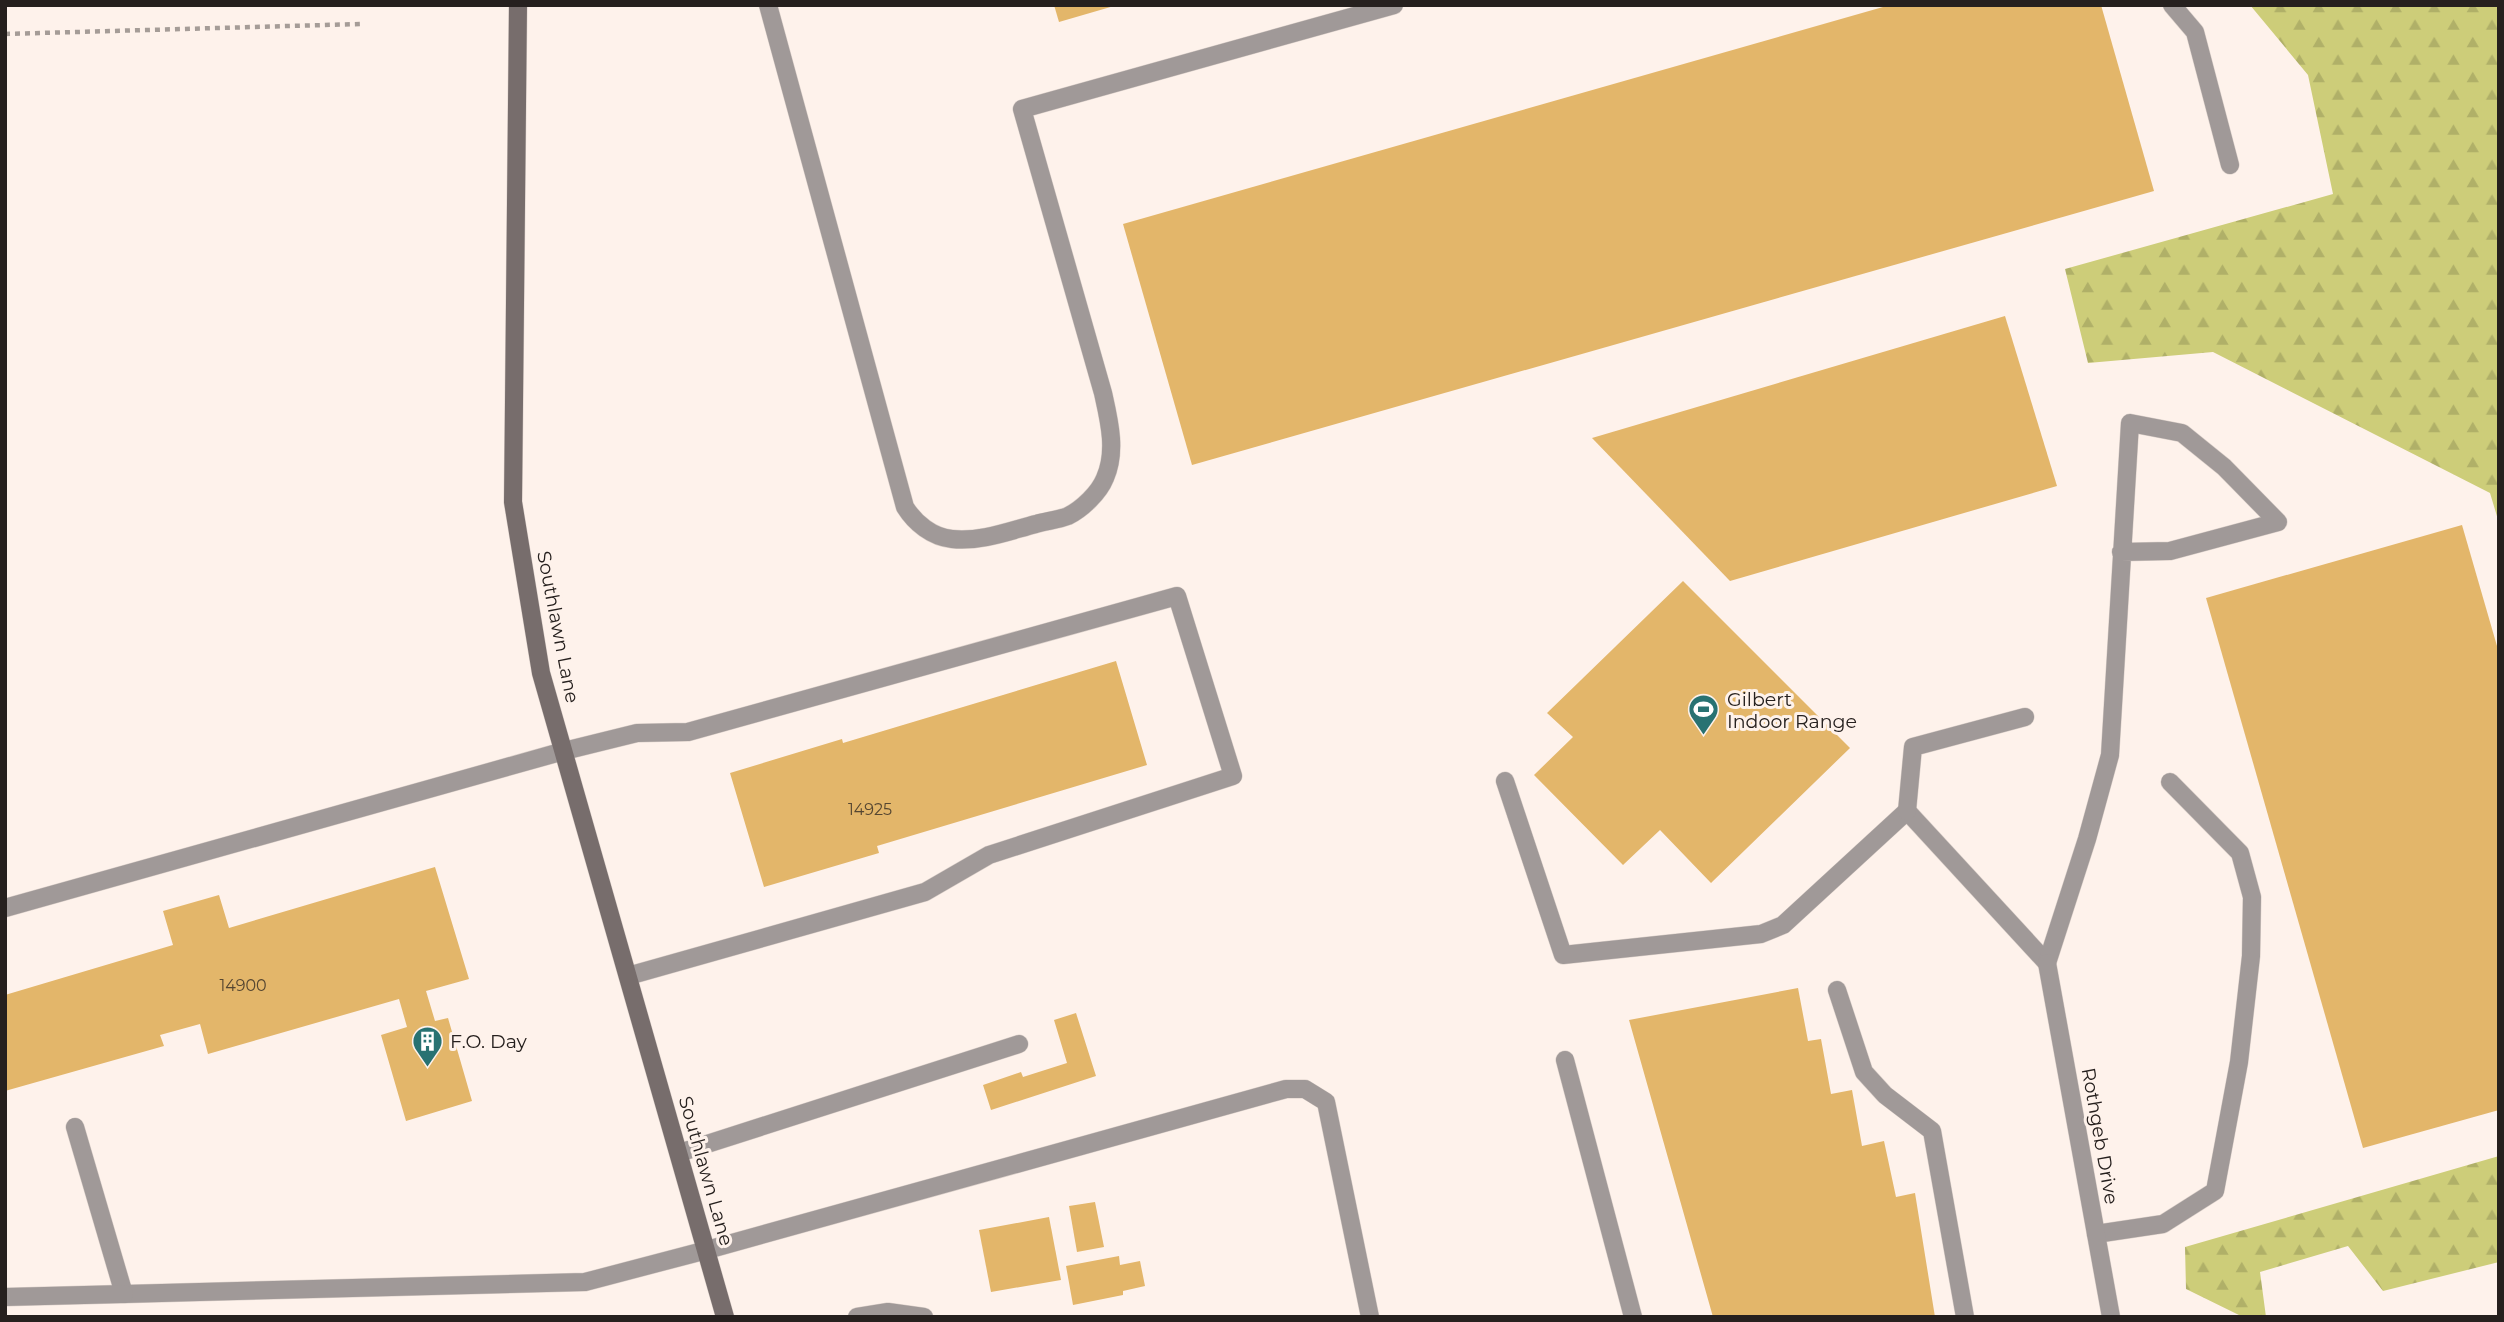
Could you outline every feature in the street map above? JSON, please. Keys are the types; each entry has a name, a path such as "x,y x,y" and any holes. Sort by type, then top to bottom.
{"street":[{"name":"Southlawn Lane","path":"518,5 513,502 541,673 724,1317"},
{"path":"768,5 905,507 913,520 928,531 950,539 982,538 1068,515 1088,502 1105,479 1111,456 1111,428 1103,393 1022,109 1394,5"},
{"path":"2172,5 2195,32 2230,164"},
{"path":"1907,811 2048,962 2110,755 2121,552 2130,423 2182,433 2224,467 2278,522 2170,551 2121,552"},
{"path":"5,908 564,751 637,733 688,732 1177,596 1233,776 989,855 925,892 628,976"},
{"path":"1505,781 1563,955 1760,934 1783,925 1907,811 1913,747 2025,717"},
{"path":"2096,1234 2163,1224 2216,1192 2239,1062 2251,956 2252,897 2240,853 2170,782"},
{"name":"Rothgeb Drive","path":"2048,962 2111,1317"},
{"path":"1838,990 1864,1072 1885,1095 1932,1131 1965,1317"},
{"path":"679,1153 1019,1044"},
{"path":"1565,1060 1633,1317"},
{"path":"5,1297 585,1282 1286,1089 1305,1089 1326,1102 1370,1317"},
{"path":"75,1127 124,1294"},
{"path":"857,1317 888,1312 924,1317"}],"path":[{"path":"5,34 360,24"}],"green space":[{"path":"2250,5 2499,5 2499,523 2490,493 2213,352 2088,363 2065,269 2333,194 2308,75"},
{"path":"2499,1156 2499,1262 2383,1291 2348,1246 2260,1272 2266,1317 2243,1317 2186,1289 2185,1247"}],"building":[{"path":"1054,5 1114,5 1114,6 1059,22"},
{"path":"1890,5 2101,5 2154,191 1192,465 1123,224"},
{"path":"2005,316 2057,486 1730,581 1592,438"},
{"path":"2462,525 2499,653 2499,1110 2363,1148 2206,598"},
{"path":"1683,581 1850,748 1711,883 1660,830 1623,865 1534,775 1573,737 1547,713"},
{"path":"1116,661 1147,765 877,846 879,853 764,887 730,773 842,739 843,743"},
{"path":"435,867 469,979 426,991 435,1021 448,1018 472,1101 406,1121 381,1035 407,1027 399,999 208,1054 200,1024 160,1035 164,1046 5,1091 5,995 173,945 163,911 219,895 229,928"},
{"path":"1798,988 1808,1041 1821,1039 1831,1094 1852,1090 1862,1146 1884,1141 1896,1197 1915,1193 1935,1317 1713,1317 1629,1020"},
{"path":"1076,1013 1096,1076 991,1110 983,1085 1021,1072 1023,1077 1067,1063 1054,1020"},
{"path":"1095,1202 1104,1247 1077,1252 1069,1206"},
{"path":"1049,1217 1061,1280 991,1292 979,1230"},
{"path":"1119,1256 1120,1265 1140,1261 1145,1286 1123,1291 1123,1295 1073,1305 1066,1266"}],"place":[{"name":"Gilbert Indoor Range","path":"1704,737"},
{"name":"F.O. Day","path":"427,1068"}]}
